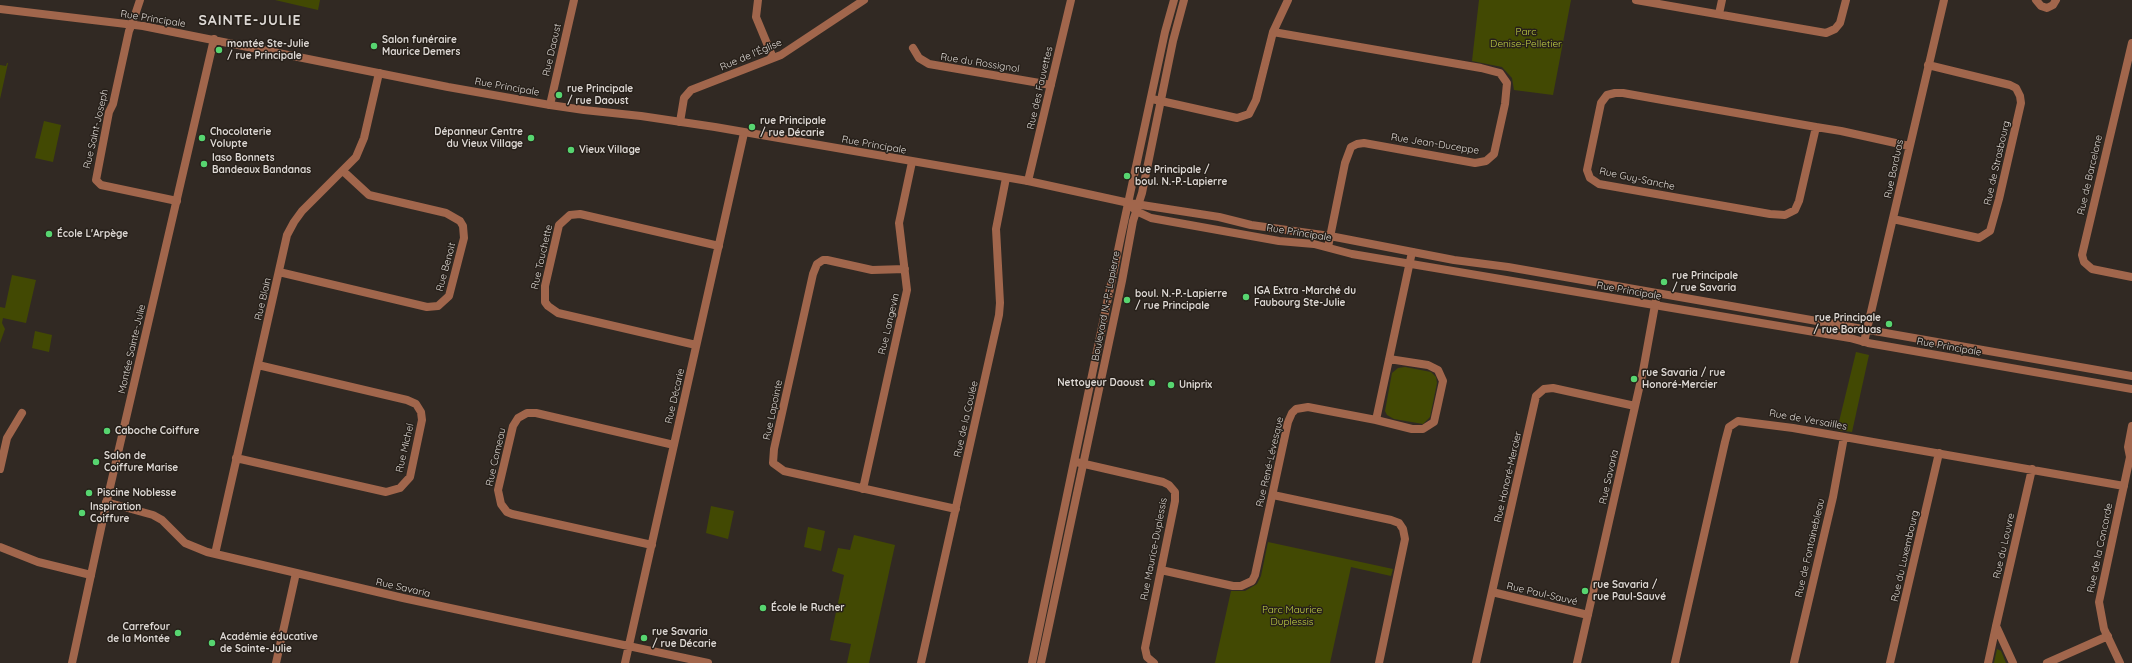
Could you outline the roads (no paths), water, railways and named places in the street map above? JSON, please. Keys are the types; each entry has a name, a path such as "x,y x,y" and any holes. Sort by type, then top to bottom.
{"street":[{"path":"132,24 140,0"},
{"name":"Rue Daoust","path":"550,105 574,0"},
{"path":"758,0 756,17 773,58"},
{"name":"Rue de l'Église","path":"680,122 684,98 691,90 773,58 794,47 864,0"},
{"name":"Rue des Fauvettes","path":"1028,181 1071,0"},
{"name":"Boulevard N.-P.-Lapierre","path":"1032,663 1165,32 1174,0"},
{"name":"Boulevard N.-P.-Lapierre","path":"1041,663 1160,101 1176,27 1184,0"},
{"path":"1152,99 1237,118 1249,114 1256,100 1273,32 1288,0"},
{"path":"1636,0 1826,34 1835,29 1840,23 1846,0"},
{"path":"1719,14 1722,0"},
{"name":"Rue Borduas","path":"1864,342 1944,0"},
{"path":"2036,0 2038,4 2044,8 2050,7 2056,0"},
{"name":"Rue Principale","path":"0,9 132,24 550,105 680,122 1028,181 1129,203 1158,220 1328,247 1352,254 1655,306 1842,336 1864,342 2132,389"},
{"name":"Rue Saint-Joseph","path":"132,24 110,112 96,180 101,185 176,201"},
{"name":"Rue Jean-Duceppe","path":"1273,32 1481,68 1500,73 1508,83 1507,96 1494,154 1486,161 1475,163 1364,143 1351,147 1345,162 1328,247"},
{"name":"Montée Sainte-Julie","path":"72,663 106,502 214,39"},
{"name":"Rue de Barcelone","path":"2132,43 2082,255 2084,262 2092,269 2132,277"},
{"name":"Rue du Rossignol","path":"913,48 919,58 929,64 1051,85"},
{"name":"Rue de Strasbourg","path":"1893,219 1979,238 1990,231 1999,199 2021,103 2020,96 2016,88 2010,85 1928,65"},
{"name":"Rue Blain","path":"215,554 287,235 294,222 308,205 356,157 362,145 379,73"},
{"name":"Rue Guy-Sanche","path":"1816,127 1799,201 1795,210 1788,215 1770,214 1599,184 1590,178 1587,170 1600,105 1607,95 1612,93 1623,93 1816,127 1909,146"},
{"name":"Rue Décarie","path":"625,663 744,133"},
{"name":"Rue Langevin","path":"863,489 907,290 899,223 912,162"},
{"name":"Rue Benoit","path":"279,272 427,306 438,306 449,296 464,238 463,226 460,221 446,213 368,195 343,171"},
{"name":"Rue de la Coulée","path":"922,663 1000,308 996,229 1006,178"},
{"name":"Rue Principale","path":"1138,208 1219,217 1251,225 1330,236 1412,252 2132,376"},
{"name":"Rue Touchette","path":"696,345 558,313 545,302 544,286 559,225 570,215 580,214 719,246"},
{"path":"1376,420 1412,252"},
{"name":"Rue Lapointe","path":"905,269 872,270 827,260 823,260 817,264 813,274 772,457 773,463 784,472 956,509"},
{"name":"Rue Savaria","path":"1577,663 1635,406 1657,294"},
{"name":"Rue René-Lévesque","path":"1161,570 1233,586 1241,586 1249,583 1255,575 1288,422 1296,409 1308,407 1376,420 1412,429 1423,429 1434,422 1443,381 1438,370 1428,365 1389,359"},
{"name":"Rue Michel","path":"236,458 386,492 400,488 410,476 422,420 421,412 416,404 407,400 258,365"},
{"name":"Rue Honoré-Mercier","path":"1476,663 1536,399 1539,392 1546,388 1553,388 1635,406"},
{"path":"0,469 7,438 22,413"},
{"name":"Rue Comeau","path":"652,545 512,514 507,512 501,504 498,490 513,426 518,418 527,413 536,413 674,445"},
{"name":"Rue de Versailles","path":"1675,663 1729,427 1738,420 1844,436 2124,486"},
{"name":"Rue de la Concorde","path":"2120,663 2108,636 2099,608 2099,595 2131,456 2128,447 2132,426"},
{"name":"Rue de Fontainebleau","path":"1794,663 1833,497 1844,436"},
{"name":"Rue du Luxembourg","path":"1890,663 1939,453"},
{"name":"Rue Maurice-Duplessis","path":"1074,462 1163,482 1173,489 1175,501 1145,648 1147,657 1154,663"},
{"name":"Rue du Louvre","path":"1988,663 2032,469"},
{"path":"1273,495 1391,520 1398,523 1403,528 1405,539 1379,663"},
{"name":"Rue Savaria","path":"106,502 153,515 162,520 185,543 215,554 629,647 708,663"},
{"path":"0,547 38,562 91,575"},
{"path":"276,663 296,573"},
{"name":"Rue Paul-Sauvé","path":"1492,592 1588,615"},
{"path":"1996,626 2013,663"},
{"path":"2047,663 2108,636"}],"place":[{"name":"Salon funéraire Maurice Demers","path":"374,46"},
{"name":"montée Ste-Julie / rue Principale","path":"219,50"},
{"name":"rue Principale / rue Daoust","path":"559,95"},
{"name":"rue Principale / rue Décarie","path":"752,127"},
{"name":"Chocolaterie Volupte","path":"202,138"},
{"name":"Dépanneur Centre du Vieux Village","path":"531,138"},
{"name":"Vieux Village","path":"571,150"},
{"name":"Iaso Bonnets Bandeaux Bandanas","path":"204,164"},
{"name":"rue Principale / boul. N.-P.-Lapierre","path":"1127,176"},
{"name":"École L'Arpège","path":"49,234"},
{"name":"rue Principale / rue Savaria","path":"1664,282"},
{"name":"IGA Extra -Marché du Faubourg Ste-Julie","path":"1246,297"},
{"name":"boul. N.-P.-Lapierre / rue Principale","path":"1127,300"},
{"name":"rue Principale / rue Borduas","path":"1889,324"},
{"name":"rue Savaria / rue Honoré-Mercier","path":"1634,379"},
{"name":"Nettoyeur Daoust","path":"1152,383"},
{"name":"Uniprix","path":"1171,385"},
{"name":"Caboche Coiffure","path":"107,431"},
{"name":"Salon de Coiffure Marise","path":"96,462"},
{"name":"Piscine Noblesse","path":"89,493"},
{"name":"Inspiration Coiffure","path":"82,513"},
{"name":"rue Savaria / rue Paul-Sauvé","path":"1585,591"},
{"name":"École le Rucher","path":"763,608"},
{"name":"Carrefour de la Montée","path":"178,633"},
{"name":"rue Savaria / rue Décarie","path":"644,638"},
{"name":"Académie éducative de Sainte-Julie","path":"212,643"}],"district":[{"name":"SAINTE-JULIE","path":"250,21"}],"park label":[{"name":"Parc Denise-Pelletier","path":"1526,38"},
{"name":"Parc Maurice Duplessis","path":"1292,616"}]}
